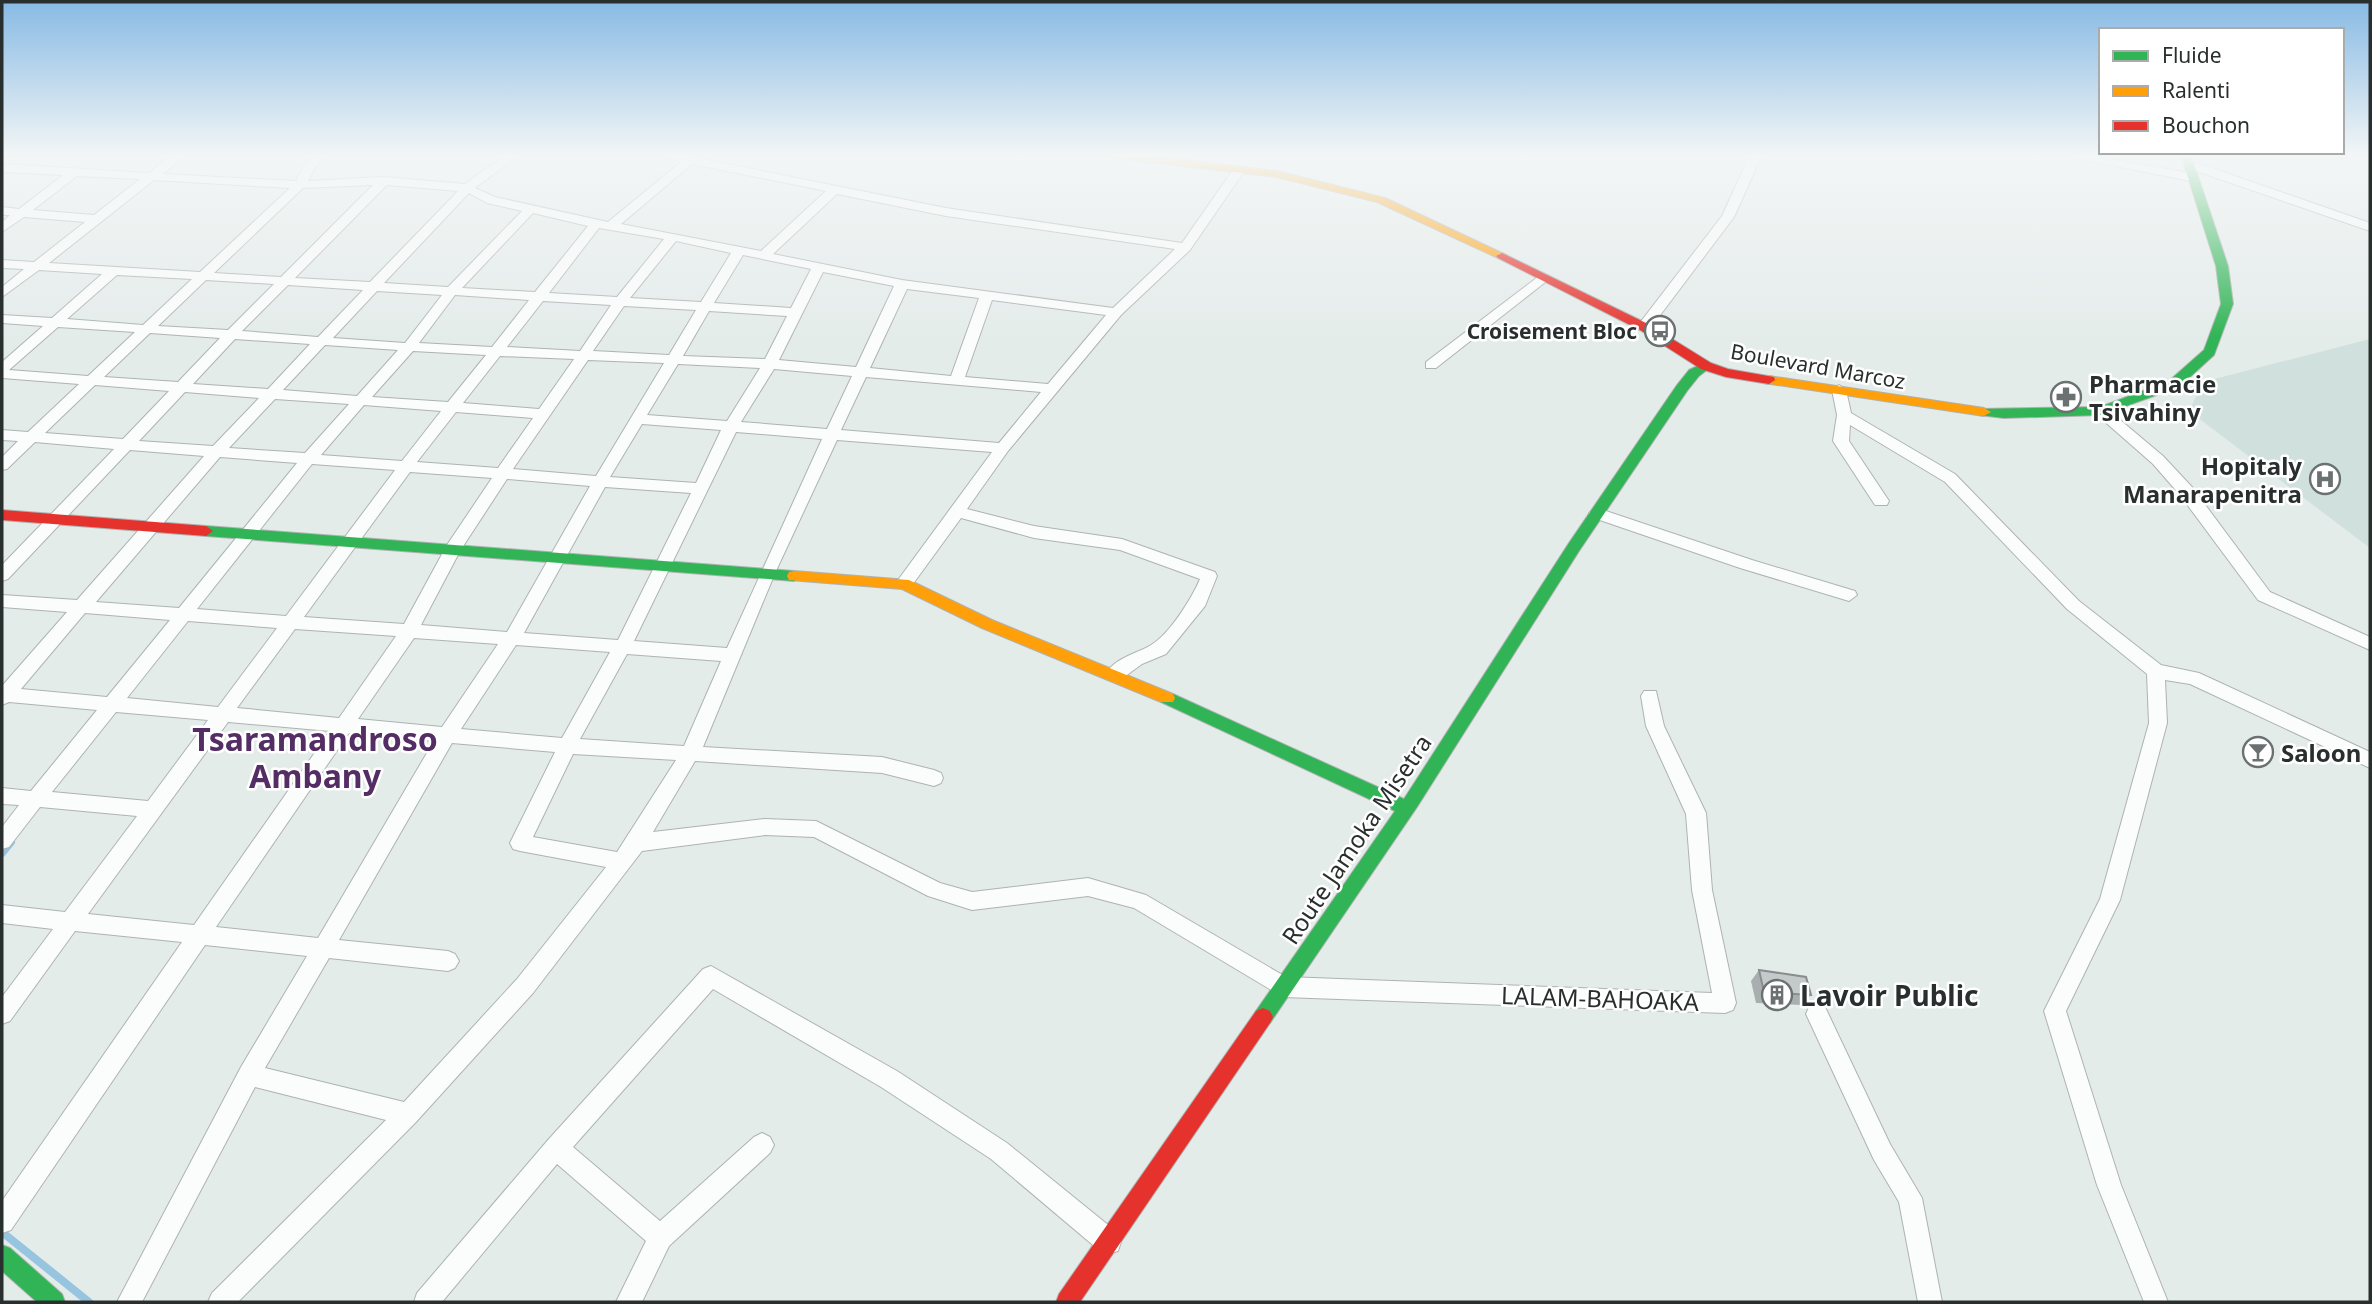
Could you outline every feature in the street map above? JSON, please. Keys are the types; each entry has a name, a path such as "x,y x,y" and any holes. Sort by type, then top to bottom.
{"street":[{"path":"2,228 17,216"},
{"path":"63,216 96,219"},
{"path":"2,293 100,216"},
{"path":"2,465 89,380 267,216"},
{"path":"2,575 349,216"},
{"path":"3,696 216,452 440,216"},
{"path":"2,841 308,459 409,347 452,291 523,216"},
{"path":"559,216 902,284 1116,312"},
{"path":"2,1014 406,466 538,295 603,226 616,216"},
{"path":"762,257 806,216"},
{"path":"972,216 1185,247"},
{"path":"904,584 1003,448 1116,312 1185,247 1207,216"},
{"name":"Boulevard Marcoz","path":"1415,216 1644,327 1706,366 1748,378 1839,390 1909,403 2004,414 2101,411 2174,384 2210,352 2227,300 2222,266 2205,216"},
{"path":"1644,327 1729,216"},
{"path":"2337,216 2370,227"},
{"path":"2,1222 409,632 453,549 543,414 620,302 673,237"},
{"path":"129,1302 249,1075 323,947 447,735 514,634 560,558 600,481 738,252"},
{"path":"2,264 206,274 795,312"},
{"path":"621,861 520,843 567,746 624,647 731,426 770,364 819,267"},
{"path":"2,371 116,269"},
{"path":"1431,365 1544,277"},
{"path":"221,1302 408,1114 525,986 636,843 691,752 767,573 902,284"},
{"path":"957,379 986,297"},
{"path":"2,319 409,347 770,364 1054,389"},
{"name":"Route Jamoka Misetra","path":"1067,1302 1405,807 1676,396 1694,373 1706,366"},
{"path":"2,371 543,414"},
{"path":"1839,390 1844,415 1841,441 1881,501"},
{"path":"2101,411 2158,460 2186,491 2264,596 2370,644"},
{"path":"1844,415 1950,478 2073,604 2156,671 2193,678 2370,760"},
{"path":"637,419 1003,448"},
{"path":"2,435 702,489"},
{"path":"956,511 1034,532 1122,545 1209,576 1199,602 1160,649 1136,659 1114,675"},
{"path":"1597,513 1746,564 1849,595"},
{"path":"2,515 904,584 987,624 1114,675 1405,807"},
{"path":"2,601 409,632 514,634 624,647 734,655"},
{"path":"2156,671 2158,723 2110,900 2055,1012 2109,1185 2156,1302"},
{"path":"3,696 567,746 882,765 934,778"},
{"name":"LALAM-BAHOAKA","path":"1283,987 1725,1003 1702,890 1696,813 1679,782 1655,726 1650,696"},
{"path":"2,796 153,809"},
{"path":"636,843 765,827 816,829 935,890 972,901 1088,887 1139,901 1283,987"},
{"path":"2,914 449,961"},
{"path":"426,1302 556,1148 711,976 889,1079 999,1151 1109,1242"},
{"path":"1817,1014 1882,1152 1910,1198 1930,1302"},
{"path":"249,1075 408,1114"},
{"path":"629,1302 660,1237 762,1145"},
{"path":"556,1148 660,1237"},
{"path":"2,1256 54,1302"}],"shaded area":[{"name":"Hopitaly Manarapenitra","path":"2370,339 2370,548 2189,411 2203,382"}],"building":[{"path":"1759,970 1806,977 1811,995 1764,992"}],"waterway":[{"path":"2,853 11,842"},
{"path":"2,1232 89,1302"}],"traffic: fast":[{"path":"1984,412 2004,414 2101,411 2174,384 2210,352 2227,304 2222,266 2206,216"},
{"path":"1263,1017 1411,802 1574,547 1682,388 1694,373 1706,366"},
{"path":"206,531 794,576"},
{"path":"1167,698 1405,807"},
{"path":"2,1256 54,1302"}],"traffic: slow":[{"path":"1415,216 1502,256"},
{"path":"1769,380 1984,412"},
{"path":"794,576 904,584 987,624 1167,698"}],"traffic: jam":[{"path":"1502,256 1644,327 1706,366 1726,373 1769,380"},
{"path":"2,515 206,531"},
{"path":"1067,1302 1263,1017"}],"place":[{"name":"Croisement Bloc","path":"1660,331"},
{"name":"Pharmacie Tsivahiny","path":"2066,397"},
{"name":"Hopitaly Manarapenitra","path":"2325,479"},
{"name":"Saloon","path":"2258,752"},
{"name":"Lavoir Public","path":"1777,995"}],"district":[{"name":"Tsaramandroso Ambany","path":"315,756"}]}
